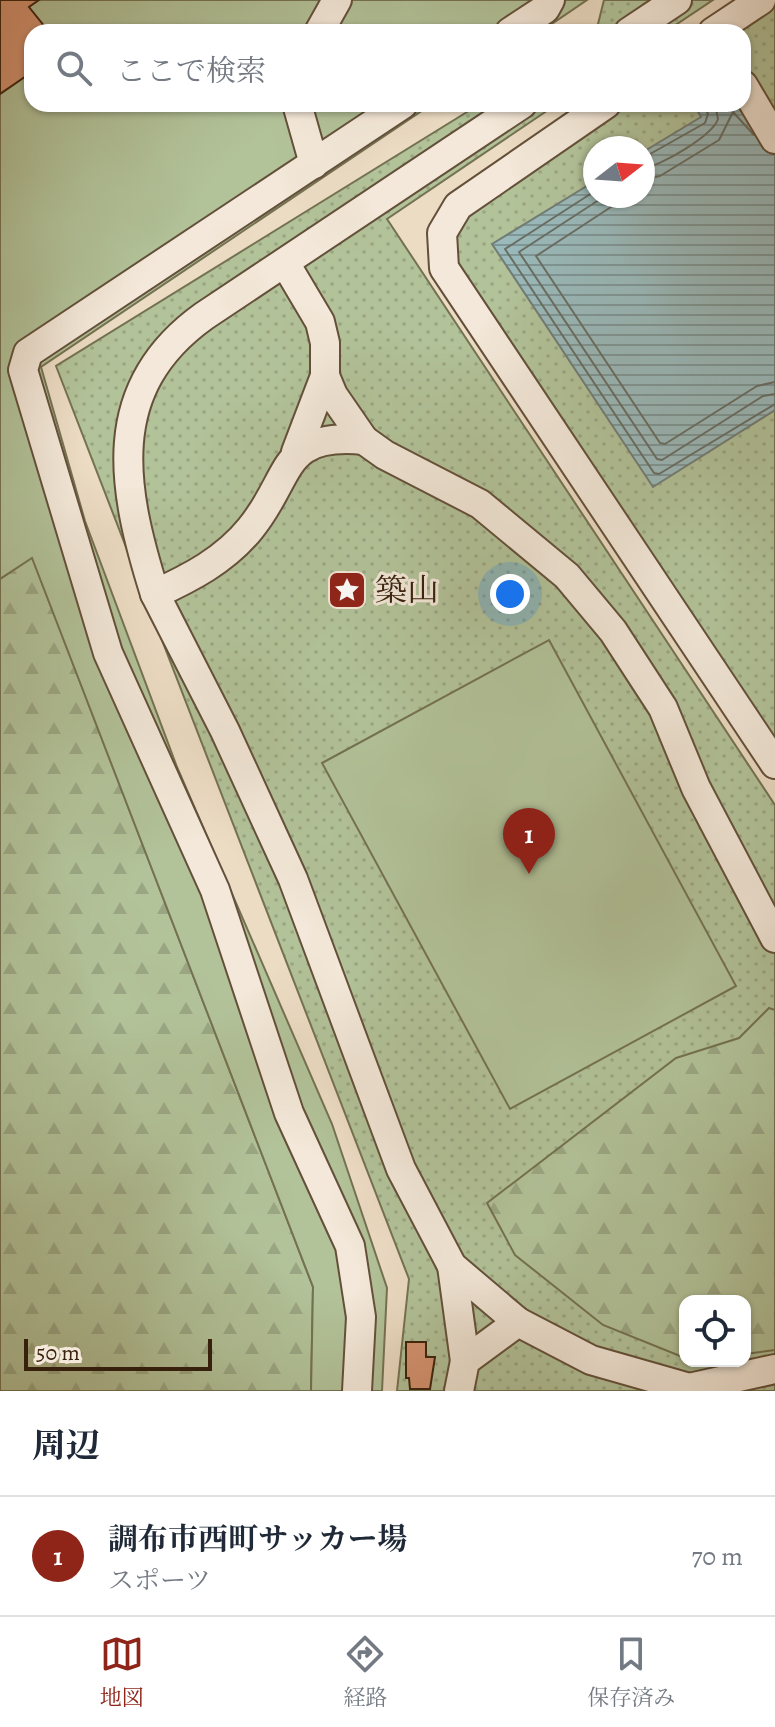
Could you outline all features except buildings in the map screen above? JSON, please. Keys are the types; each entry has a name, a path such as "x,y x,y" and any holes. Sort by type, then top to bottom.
{"street":[{"path":"324,24 337,0"},
{"path":"522,24 545,9 550,0"},
{"path":"641,24 677,0"},
{"path":"725,24 761,0"},
{"path":"751,98 775,139"},
{"path":"299,112 314,164"},
{"path":"357,1391 361,1317 350,1246 289,1113 231,935 199,852 108,653 23,370 28,353 391,112"},
{"path":"459,1391 465,1361 452,1266 401,1169 293,879 225,731 155,594 135,528 129,485 129,431 141,388 160,357 186,329 510,112"},
{"path":"594,112 458,206 442,233 444,268 775,764"},
{"path":"155,594 216,561 249,530 296,452 325,376 325,343 320,322 285,263"},
{"path":"325,376 341,410 364,440 393,459 480,504 567,576 594,609 630,656 663,708 696,788 775,938"},
{"path":"296,452 331,439 364,440"},
{"path":"452,1266 518,1322 591,1360 690,1389 775,1369"},
{"path":"465,1361 518,1322"}],"green space":[{"path":"0,0 587,0 552,24 24,24 24,112 420,112 41,367 85,521 177,767 332,1124 387,1288 382,1391 311,1391 313,1287 32,558 0,579"},
{"path":"604,0 713,0 677,24 598,24"},
{"path":"765,0 775,0 775,754 440,260 440,236 596,112 751,112 751,24 728,24"},
{"path":"467,112 545,112 387,219 775,805 775,1391 397,1391 409,1279 56,366"},
{"path":"32,557 313,1287 311,1391 0,1391 0,579"},
{"path":"549,640 736,986 510,1109 322,763"},
{"path":"769,1008 775,1010 775,1350 751,1353 751,1295 679,1295 679,1356 603,1325 515,1255 487,1203 676,1058 739,1038"}],"water":[{"path":"751,79 775,116 775,410 653,487 492,244 583,188 583,208 655,208 655,145 701,117 698,112 751,112"}],"place":[{"name":"築山","path":"347,590"},
{"name":"調布市西町サッカー場","path":"529,874"}]}
